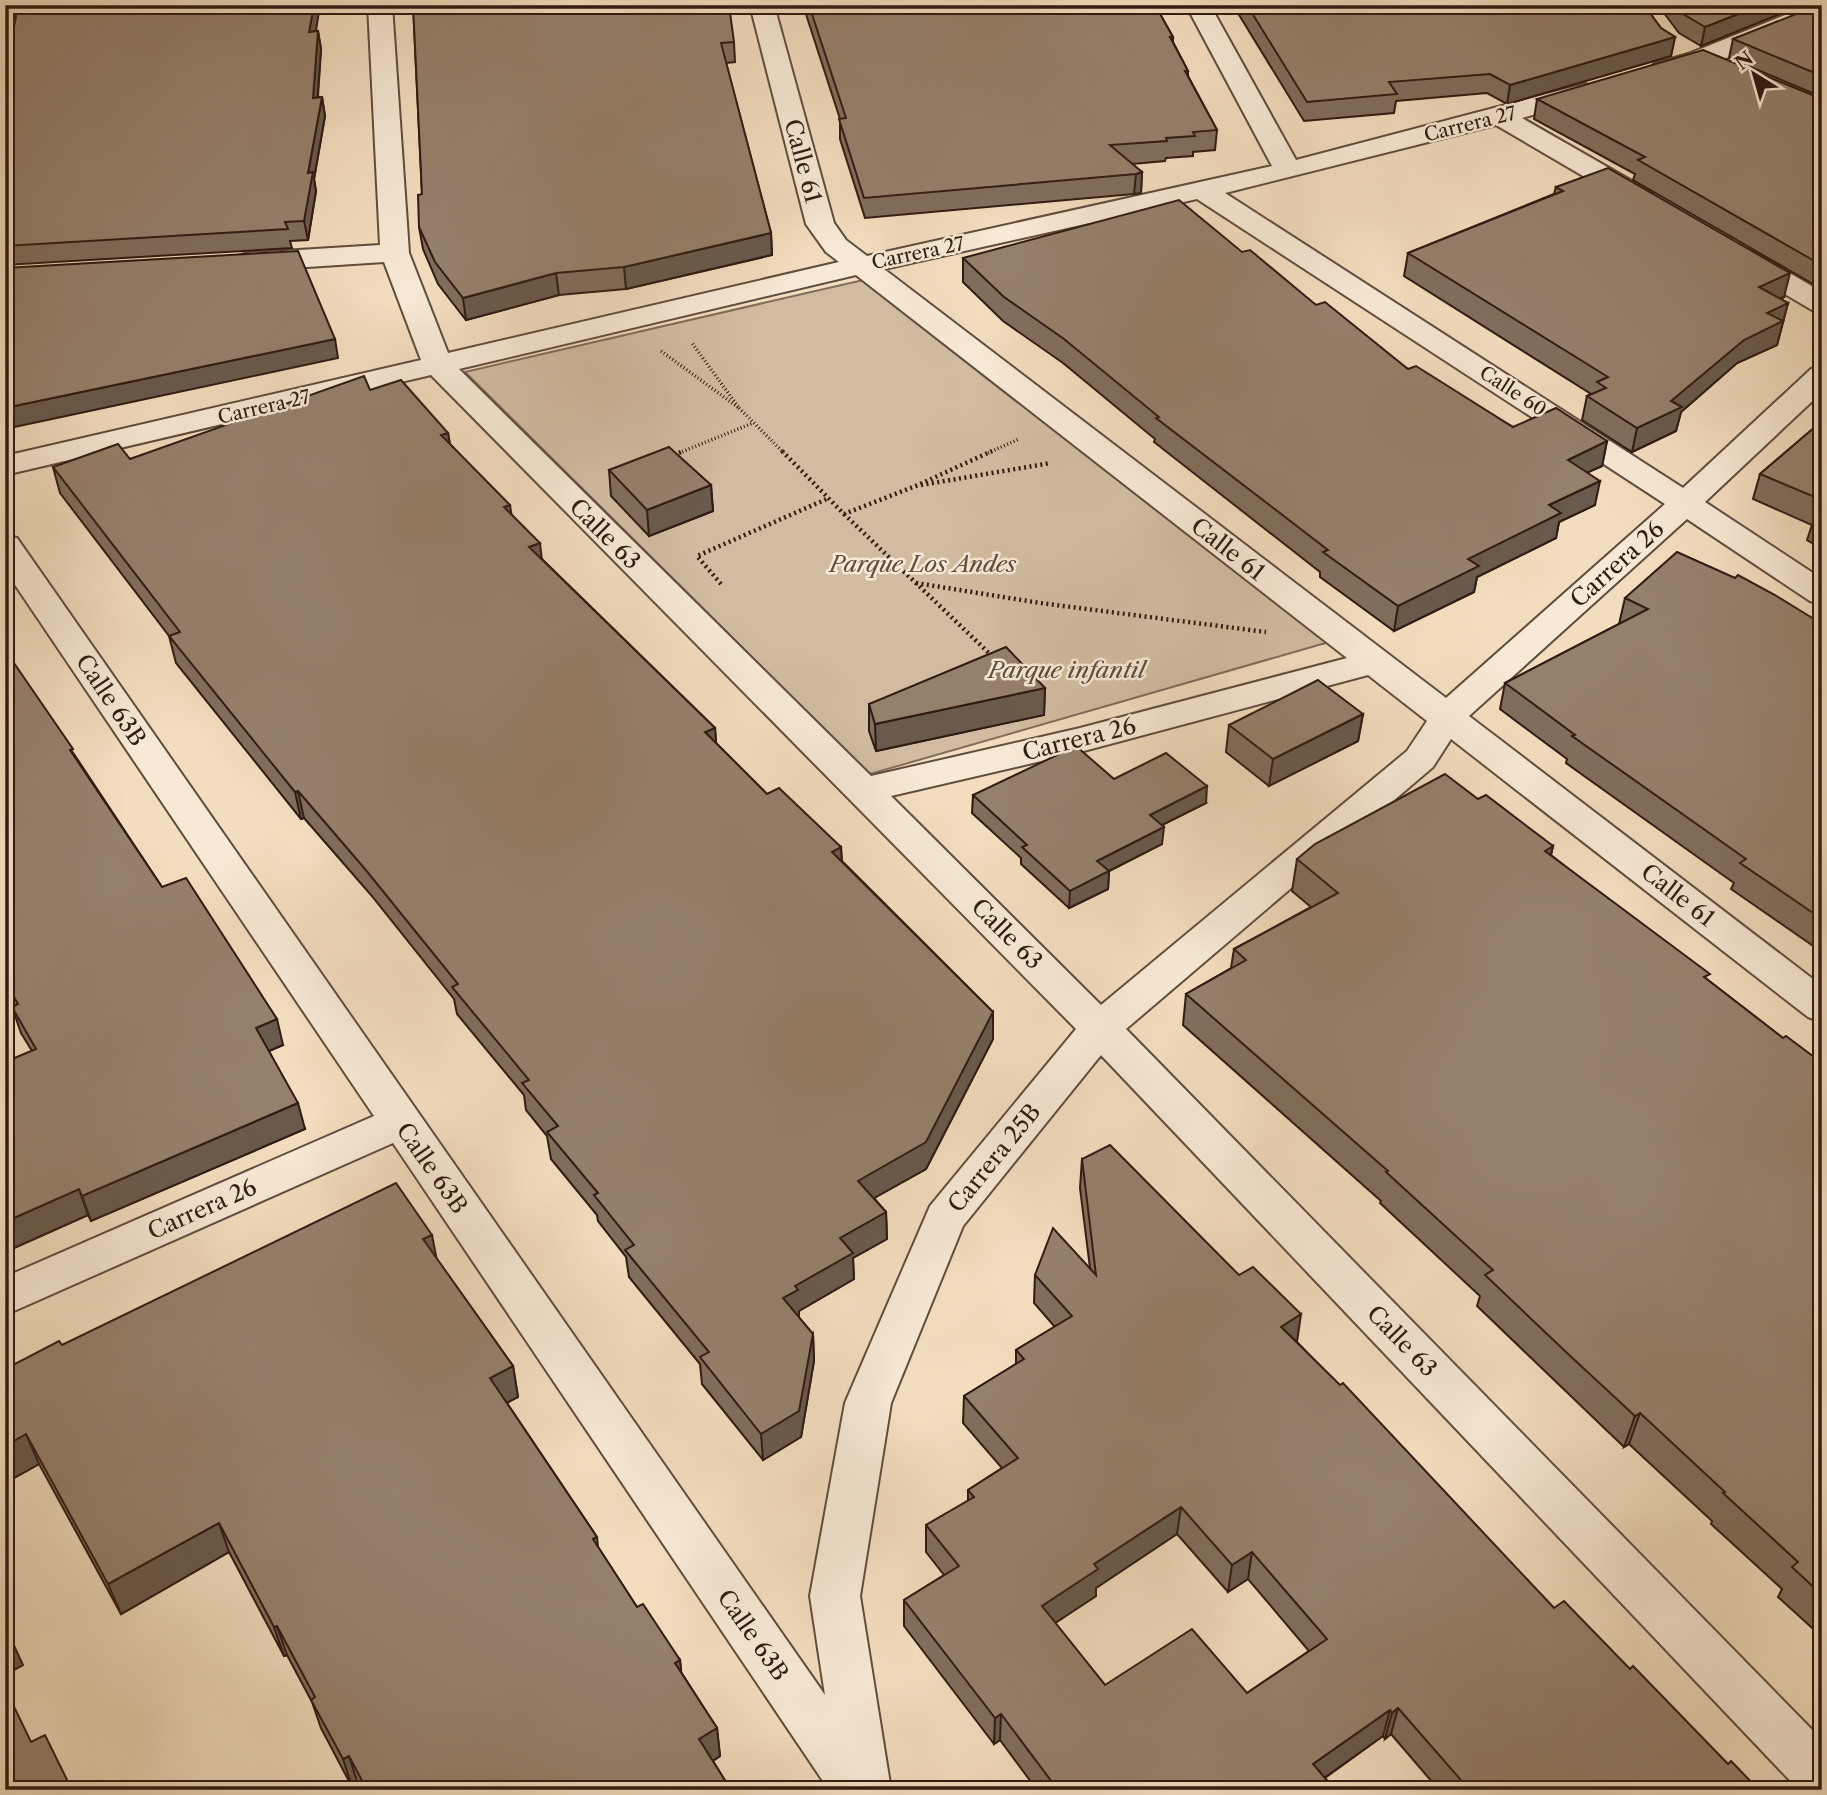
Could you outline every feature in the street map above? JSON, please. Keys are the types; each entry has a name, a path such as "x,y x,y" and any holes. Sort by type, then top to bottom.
{"street":[{"path":"5,11 7,5"},
{"name":"Calle 63","path":"380,5 394,253 438,365 1100,1028 1822,1777"},
{"name":"Calle 61","path":"762,5 820,224 836,246 1822,1007"},
{"path":"1198,5 1287,169"},
{"path":"1645,74 1698,59 1822,9"},
{"path":"1668,40 1698,59 1735,74"},
{"name":"Carrera 27","path":"5,466 862,266 1203,191 1501,117 1606,86"},
{"path":"1501,117 1667,214"},
{"name":"Calle 60","path":"1203,191 1822,594"},
{"path":"1715,241 1822,304"},
{"path":"228,263 394,253"},
{"name":"Carrera 26","path":"1420,759 1448,716 1685,503 1822,375"},
{"name":"Calle 63B","path":"5,545 862,1790"},
{"name":"Carrera 26","path":"864,790 1080,740 1374,663"},
{"name":"Carrera 25B","path":"862,1790 835,1596 869,1403 945,1218 1100,1028 1420,759"},
{"name":"Carrera 26","path":"5,1297 400,1122"}],"path":[{"path":"688,338 738,408"},
{"path":"652,345 738,408 994,658"},
{"path":"668,457 753,423"},
{"path":"845,514 918,485 1024,437"},
{"path":"918,485 1059,462"},
{"path":"725,588 696,556 803,512 829,498"},
{"path":"916,583 1040,603 1279,634"}],"green space":[{"name":"Parque Los Andes","path":"863,280 1329,642 870,774 465,372"}],"building":[{"path":"18,5 314,5 309,32 318,31 313,98 322,97 308,173 313,172 304,221 285,222 288,229 5,246 5,78"},
{"path":"413,5 729,5 734,42 721,43 771,233 624,267 556,273 463,298 435,262 419,227 418,195 422,194"},
{"path":"809,5 1155,5 1173,37 1170,37 1188,71 1185,71 1217,130 1193,132 1195,136 1166,138 1167,141 1110,145 1142,172 1136,174 864,198 839,119 846,118"},
{"path":"1247,5 1644,5 1661,28 1675,37 1510,85 1490,74 1389,82 1397,94 1307,102"},
{"path":"1676,5 1761,5 1705,27 1683,14"},
{"path":"1822,5 1822,76 1733,39"},
{"path":"1703,50 1822,99 1822,262 1818,263 1638,160 1645,157 1537,99"},
{"path":"1608,168 1790,273 1759,287 1788,303 1767,313 1783,321 1744,340 1671,401 1682,407 1637,428 1587,396 1606,388 1597,382 1608,377 1408,253 1563,191 1556,187"},
{"path":"1179,200 1242,252 1250,250 1316,305 1325,302 1408,369 1416,366 1513,427 1556,408 1607,441 1568,460 1600,481 1549,505 1561,513 1468,559 1479,566 1398,606 1323,552 1328,550 1156,418 1159,417 1064,339 1004,297 963,258"},
{"path":"298,251 335,339 5,408 5,268"},
{"path":"364,376 370,390 401,380 448,433 441,435 510,505 504,507 540,543 529,547 715,728 705,732 767,794 779,788 841,847 832,852 993,1012 926,1142 858,1181 886,1212 840,1238 853,1253 795,1286 798,1290 783,1298 813,1334 799,1411 761,1434 700,1357 709,1352 625,1250 634,1245 594,1195 598,1193 547,1132 558,1126 522,1083 529,1080 452,987 458,984 365,869 298,791 295,792 169,636 180,632 53,467 118,444 130,459"},
{"path":"1822,421 1822,500 1760,474"},
{"path":"669,447 711,485 647,510 609,470"},
{"path":"1677,552 1735,578 1738,575 1822,624 1822,919 1740,863 1746,859 1572,736 1575,735 1505,683 1648,609 1625,598"},
{"path":"1006,647 1045,688 875,724 869,704"},
{"path":"5,650 162,887 186,878 277,1019 256,1028 298,1103 82,1196 79,1189 5,1222 5,1062 36,1049 12,1007 18,1004 5,981"},
{"path":"1318,680 1363,714 1273,759 1229,725"},
{"path":"1076,746 1114,779 1166,753 1207,786 1150,815 1164,827 1097,861 1109,871 1070,891 1022,847 1027,845 973,795"},
{"path":"1445,774 1478,799 1486,795 1553,846 1545,851 1710,974 1704,977 1783,1038 1786,1036 1822,1063 1822,1595 1792,1567 1798,1562 1723,1493 1725,1492 1640,1413 1635,1416 1485,1275 1493,1270 1386,1172 1388,1171 1186,994 1246,960 1234,949 1338,893 1297,859 1315,844"},
{"path":"1110,1145 1239,1275 1253,1267 1301,1314 1281,1327 1340,1385 1343,1383 1554,1608 1564,1601 1630,1669 1633,1666 1728,1764 1731,1761 1759,1790 1464,1790 1467,1787 1398,1708 1392,1713 1390,1710 1313,1764 1335,1790 1058,1790 1001,1714 995,1718 904,1600 959,1566 926,1525 974,1497 968,1490 1018,1458 964,1396 1024,1359 1016,1350 1072,1316 1035,1275 1053,1228 1096,1275 1082,1159","holes":["1181,1507 1232,1565 1252,1552 1327,1639 1247,1693 1192,1629 1105,1685 1042,1606 1098,1569 1094,1564"]},
{"path":"396,1183 432,1235 423,1239 513,1366 490,1378 597,1537 593,1539 637,1607 643,1604 680,1660 675,1663 717,1728 699,1739 731,1790 367,1790 349,1756 343,1759 311,1700 315,1697 219,1523 108,1584 26,1434 5,1446 5,1369 59,1341 62,1345"},
{"path":"5,1688 31,1742 45,1735 72,1790 5,1790"}],"park label":[{"name":"Parque infantil","path":"1067,670"}]}
